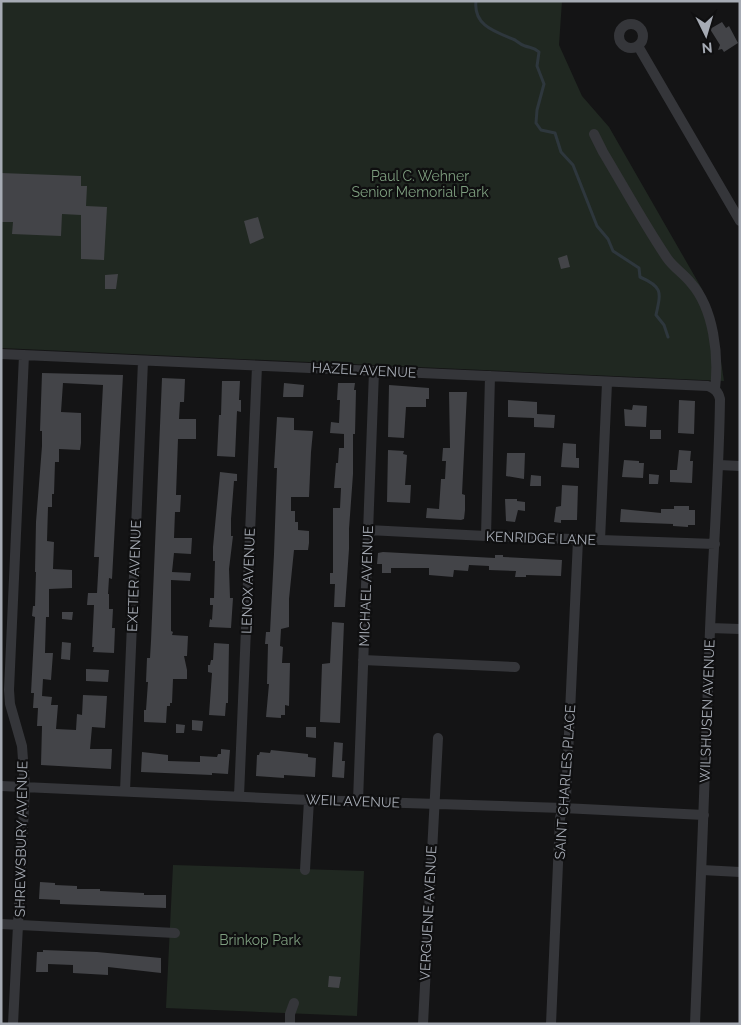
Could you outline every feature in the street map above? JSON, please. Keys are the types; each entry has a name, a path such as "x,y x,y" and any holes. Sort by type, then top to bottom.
{"street":[{"path":"638,46 740,221"},
{"path":"594,134 668,260 692,284 702,299 710,318 717,371 715,389"},
{"name":"HAZEL AVENUE","path":"1,354 607,383 708,386 715,389"},
{"name":"SHREWSBURY AVENUE","path":"13,1024 25,787 22,746 10,704 9,690 24,355"},
{"name":"EXETER AVENUE","path":"125,791 142,361"},
{"name":"LENOX AVENUE","path":"239,796 257,366"},
{"name":"MICHAEL AVENUE","path":"358,801 374,371"},
{"path":"486,536 490,376"},
{"path":"600,540 607,383"},
{"name":"WILSHUSEN AVENUE","path":"695,1024 710,628 719,465 720,399 715,389"},
{"path":"719,465 740,466"},
{"name":"KENRIDGE LANE","path":"368,530 578,540 714,544"},
{"name":"SAINT CHARLES PLACE","path":"551,1024 560,818 566,798 578,540"},
{"path":"710,628 740,629"},
{"path":"363,660 514,667"},
{"name":"VERGUENE AVENUE","path":"423,1024 438,738"},
{"name":"WEIL AVENUE","path":"1,786 704,815"},
{"path":"305,870 309,800"},
{"path":"702,870 740,872"},
{"path":"1,924 175,933"},
{"path":"290,1024 290,1014 294,1003"}],"green space":[{"name":"Paul C. Wehner Senior Memorial Park","path":"1,1 562,1 559,45 582,96 609,127 702,289 715,322 724,381 1,348"},
{"name":"Brinkop Park","path":"173,865 364,871 357,1016 166,1008"}],"building":[{"path":"722,22 726,28 729,26 738,43 724,52 722,49 718,50 720,45 710,29"},
{"path":"1,173 81,176 81,186 87,186 86,206 107,207 104,260 81,259 81,215 62,214 61,236 12,234 13,222 1,222"},
{"path":"258,217 264,238 250,244 244,221"},
{"path":"567,255 570,267 561,269 558,258"},
{"path":"118,274 116,289 105,289 105,275"},
{"path":"42,373 123,375 112,579 109,578 108,594 109,609 113,609 112,628 115,628 114,653 93,652 94,605 87,605 88,593 97,593 99,557 94,557 103,385 63,383 61,412 81,413 81,443 80,450 59,449 59,462 55,462 52,507 48,507 47,541 54,542 53,569 72,570 72,588 49,589 49,617 46,617 45,653 53,653 51,680 43,679 42,696 52,697 51,705 58,705 56,729 76,730 77,714 82,715 83,695 107,696 105,728 92,727 90,749 112,749 111,769 41,765 42,726 37,726 38,708 33,708 34,693 31,693 35,617 32,616 33,606 35,606 36,522 42,446 42,431 40,431"},
{"path":"162,378 185,379 184,402 180,402 179,419 196,419 196,439 178,439 176,495 181,495 180,512 175,512 174,538 192,538 191,554 174,553 172,572 191,573 190,581 171,580 171,631 173,632 172,635 188,636 187,656 184,656 187,679 173,679 172,703 170,703 170,706 167,706 166,723 144,722 148,682 146,682 147,658 150,658 151,641"},
{"path":"222,381 240,381 239,400 241,400 241,412 237,411 235,457 217,456"},
{"path":"284,383 304,385 303,397 283,397"},
{"path":"338,383 355,383 354,390 356,390 345,607 334,607 335,584 330,584 330,573 333,573 333,508 340,508 341,488 334,488 336,463 338,463 339,448 344,448 344,434 330,433 331,422 339,423 340,400 337,400"},
{"path":"389,385 429,388 429,399 426,399 426,407 406,407 404,438 388,437"},
{"path":"449,392 467,392 462,494 465,495 465,510 464,519 461,520 426,518 427,508 439,509 441,479 445,479 446,461 442,461 443,448 450,448"},
{"path":"508,400 537,402 537,414 555,415 554,428 534,427 534,418 508,417"},
{"path":"679,400 695,401 694,434 678,433"},
{"path":"633,405 647,406 646,427 625,426 624,409 632,410"},
{"path":"277,417 294,418 294,430 313,431 309,497 291,497 291,511 295,511 295,522 298,522 298,530 309,531 309,543 308,550 294,550 289,599 289,627 281,629 282,663 290,663 289,706 285,705 285,715 281,715 281,718 266,717 269,684 267,684 268,644 265,644 266,632 270,632 277,468 274,468"},
{"path":"650,430 661,430 661,439 650,439"},
{"path":"563,443 576,444 576,458 579,458 579,468 561,467"},
{"path":"388,450 404,451 403,454 407,455 405,485 411,485 410,503 387,502"},
{"path":"679,450 691,451 690,461 693,461 692,483 670,482 670,470 677,470"},
{"path":"507,453 525,453 524,479 506,476"},
{"path":"624,460 644,463 643,478 622,477"},
{"path":"220,472 237,474 237,481 234,481 231,519 231,536 233,536 229,569 230,598 233,598 231,628 209,627 210,619 212,620 213,605 210,605 210,598 214,598 215,561 213,561 213,547"},
{"path":"649,474 659,475 658,484 649,484"},
{"path":"531,475 541,476 541,486 530,486"},
{"path":"562,485 578,486 577,520 561,520 561,523 554,522 556,507 561,506"},
{"path":"505,499 517,499 517,501 525,502 525,511 518,510 515,522 506,521"},
{"path":"674,506 689,506 689,510 695,510 695,525 688,525 688,527 673,526 673,524 620,522 621,509 661,513 661,509 674,509"},
{"path":"378,553 495,558 495,555 503,555 503,557 562,560 561,576 526,575 526,577 515,577 516,571 489,570 489,566 469,565 468,571 454,570 453,577 429,575 429,568 391,568 391,573 382,573 382,564 377,564"},
{"path":"62,612 73,612 72,620 62,619"},
{"path":"332,622 344,623 340,723 320,722 322,664 330,663"},
{"path":"62,642 71,643 70,660 61,659"},
{"path":"214,643 229,644 228,703 226,703 225,716 209,715 212,673 208,672 208,665 213,660"},
{"path":"86,669 109,670 108,682 86,681"},
{"path":"192,720 203,721 202,731 192,730"},
{"path":"176,724 185,725 184,733 176,733"},
{"path":"306,727 316,727 316,738 306,737"},
{"path":"334,742 343,743 342,761 345,761 344,778 332,777"},
{"path":"221,749 230,750 228,774 141,772 142,752 168,755 168,761 200,762 200,756 217,757 218,754 221,754"},
{"path":"271,750 308,754 308,757 316,758 315,777 284,775 284,778 256,776 257,755 260,752 270,753"},
{"path":"40,882 77,886 77,889 100,889 100,891 144,893 144,895 166,895 166,908 60,904 60,900 39,899"},
{"path":"43,950 97,952 161,958 161,973 108,967 108,975 73,973 73,965 48,964 48,972 36,972 37,952 43,952"},
{"path":"329,976 341,977 339,988 328,987"}],"waterway":[{"path":"476,1 478,17 487,27 539,52 537,66 544,84 537,110 536,123 541,130 555,133 561,152 573,165 597,226 608,239 613,251 639,268 640,277 656,287 659,296 656,315 664,325 668,337"}]}
